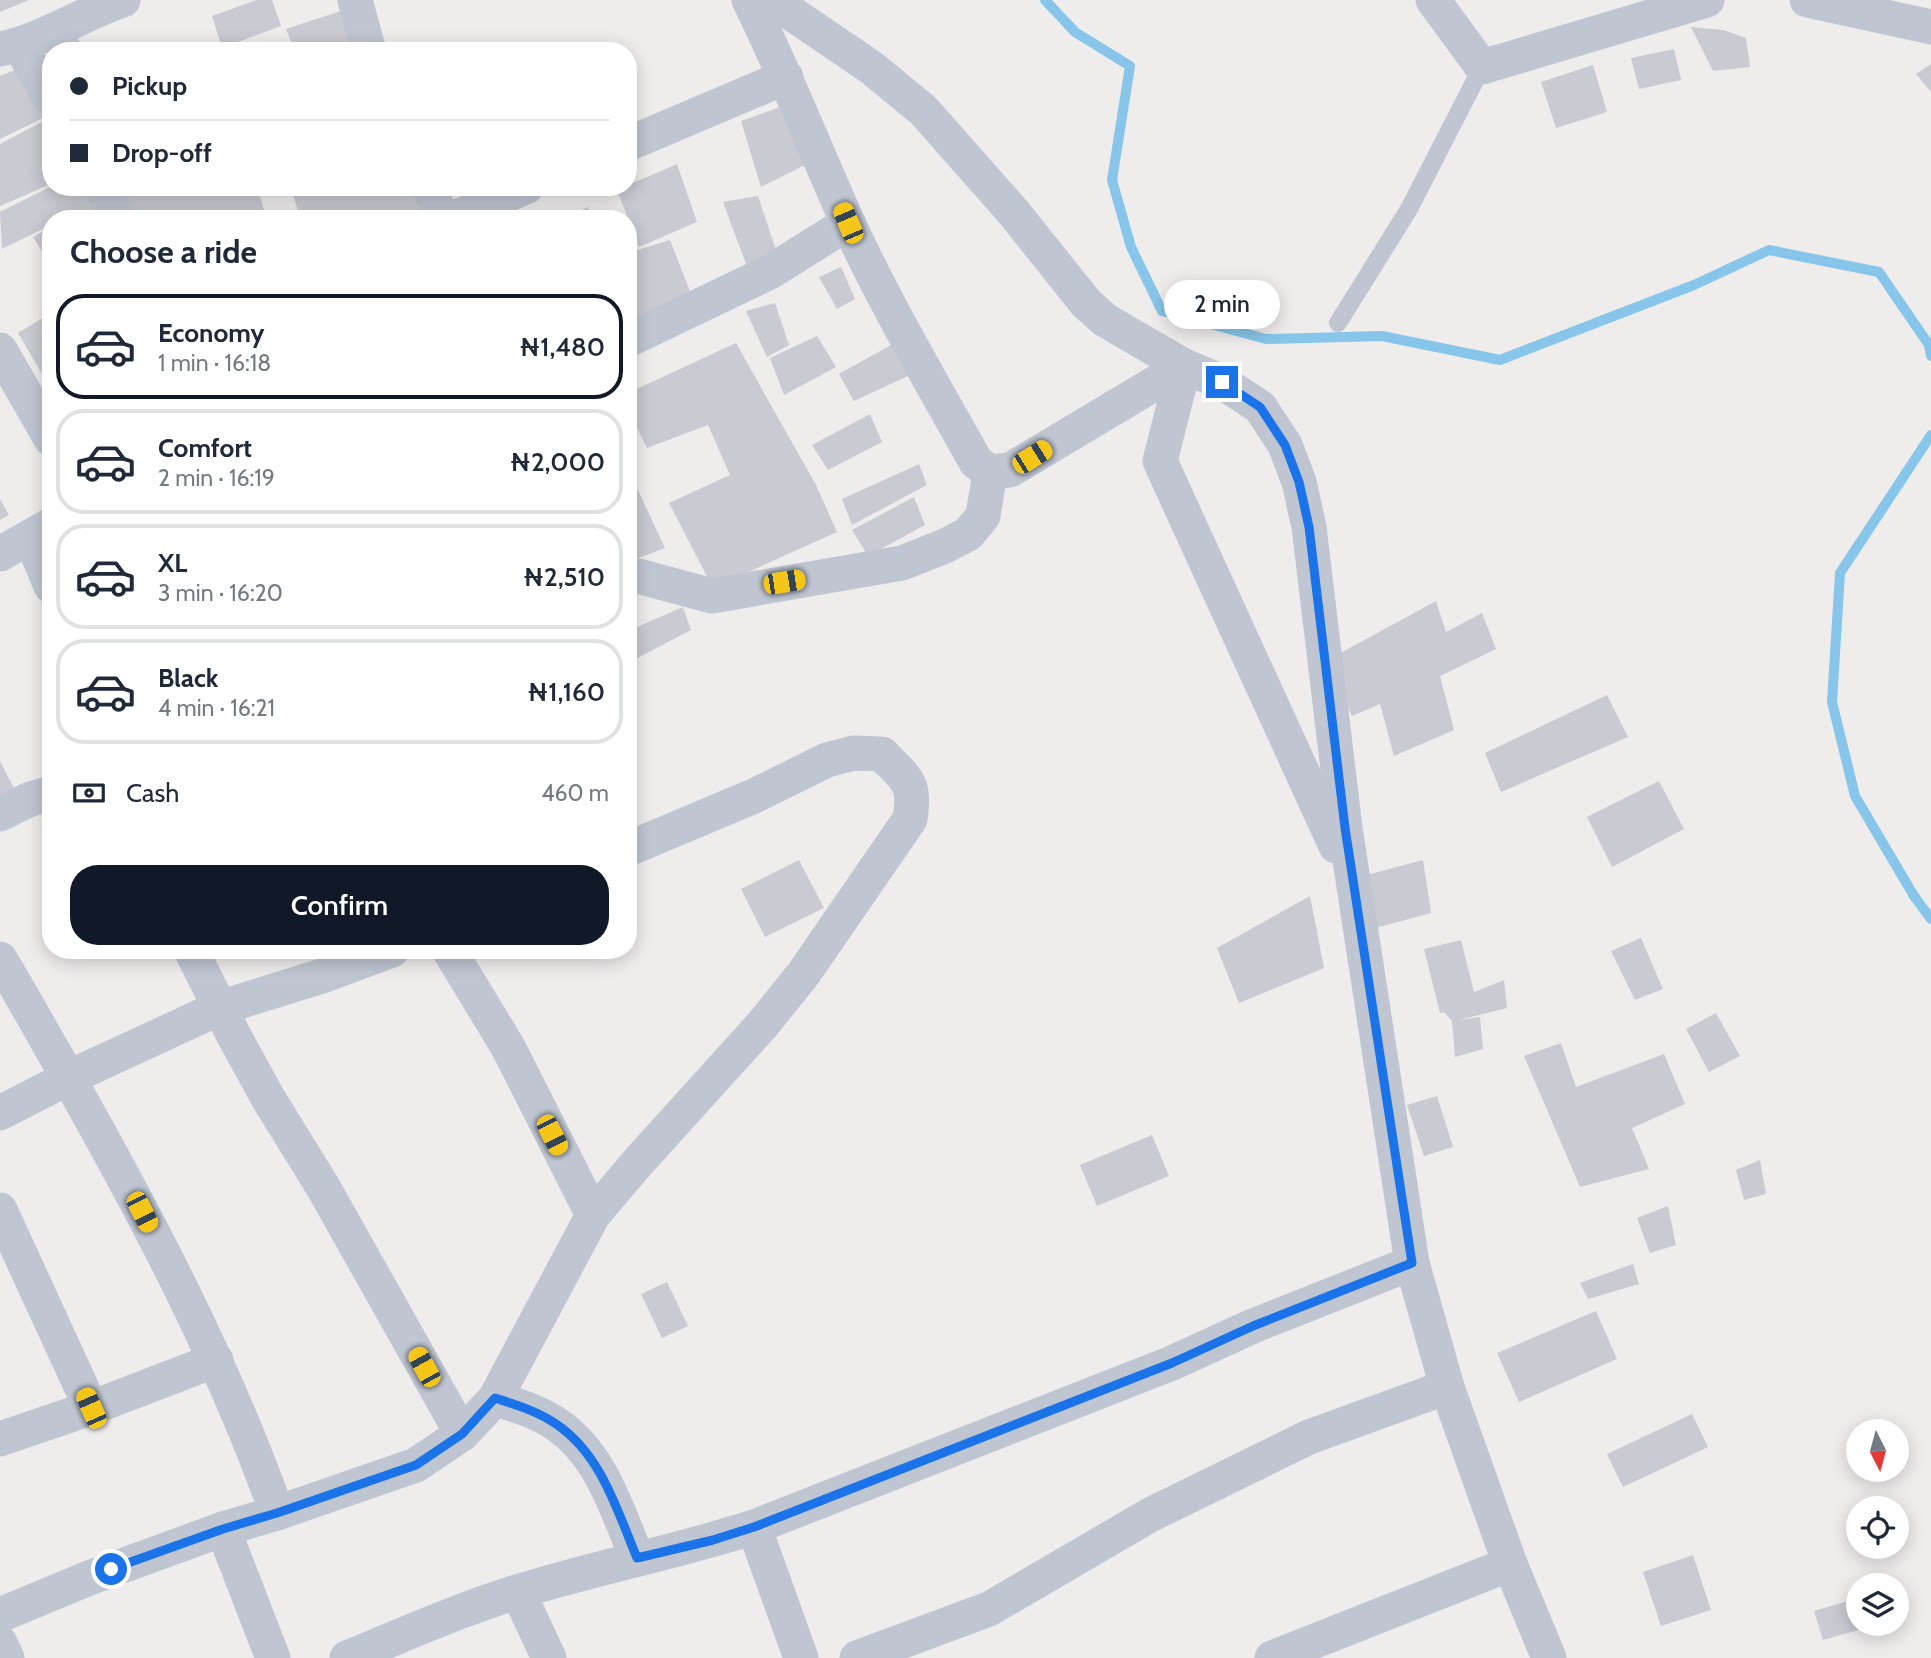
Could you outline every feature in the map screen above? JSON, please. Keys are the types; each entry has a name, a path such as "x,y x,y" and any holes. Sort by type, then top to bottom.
{"street":[{"path":"42,88 10,48 123,0"},
{"path":"355,0 367,42"},
{"path":"750,0 874,277 976,462 990,472 1010,470 1184,366"},
{"path":"772,0 872,68 924,111 1014,213 1086,303 1105,320 1184,366 1222,382 1260,407 1285,445 1299,482 1309,527 1345,828 1412,1263 1447,1387 1510,1564 1549,1658"},
{"path":"1433,0 1482,67 1600,16 1707,0"},
{"path":"1807,0 1931,27"},
{"path":"1927,0 1931,8"},
{"path":"637,140 786,77"},
{"path":"473,210 505,196"},
{"path":"637,336 770,272 848,223"},
{"path":"0,350 42,423"},
{"path":"1184,366 1160,461 1336,846"},
{"path":"637,576 712,596 902,562 968,534 983,516 990,472"},
{"path":"0,554 41,531"},
{"path":"0,1615 89,1578 223,1529 416,1465 462,1434 495,1398 593,1215 764,1024 804,973 910,819 913,799 910,782 883,754 854,753 827,760 754,796 637,845"},
{"path":"0,814 42,796"},
{"path":"0,959 9,995 68,1078 121,1169 216,1360 252,1442 277,1513"},
{"path":"195,959 268,1098 323,1187 462,1434"},
{"path":"0,1113 68,1078 219,1008 368,959"},
{"path":"454,959 508,1047 593,1215"},
{"path":"0,1210 91,1408"},
{"path":"347,1658 463,1610 518,1592 754,1527 1160,1368 1253,1326 1412,1263"},
{"path":"0,1438 91,1408 216,1360"},
{"path":"857,1658 989,1609 1150,1515 1309,1437 1447,1387"},
{"path":"495,1398 527,1408 557,1424 585,1451 604,1479 637,1558"},
{"path":"754,1527 801,1658"},
{"path":"223,1529 274,1658"},
{"path":"1272,1658 1510,1564"},
{"path":"518,1592 549,1658"},
{"path":"0,1643 7,1658"}],"lane":[{"path":"1338,323 1409,209 1482,67"}],"building":[{"path":"0,0 29,0 0,12"},
{"path":"257,0 272,0 281,26 238,42 220,42 212,16"},
{"path":"350,8 363,42 291,42 286,29"},
{"path":"1691,27 1723,30 1746,38 1750,67 1713,71"},
{"path":"74,30 80,42 49,42"},
{"path":"1674,49 1681,80 1639,89 1631,58"},
{"path":"1931,64 1931,92 1916,74"},
{"path":"1593,65 1607,112 1556,128 1541,82"},
{"path":"25,66 42,105 42,118 0,139 0,76"},
{"path":"791,103 811,162 761,187 741,121"},
{"path":"42,122 42,188 0,206 0,144"},
{"path":"677,164 697,222 639,247 637,210 625,210 619,196 637,196 637,181"},
{"path":"42,191 42,196 88,196 94,210 42,210 42,229 2,249 0,212"},
{"path":"123,196 260,196 264,210 130,210"},
{"path":"293,196 424,196 431,210 298,210"},
{"path":"758,196 779,259 749,272 723,202"},
{"path":"42,232 42,252 33,237"},
{"path":"670,240 695,304 637,329 637,250"},
{"path":"841,267 855,299 837,309 819,277"},
{"path":"775,303 789,345 767,357 746,311"},
{"path":"42,318 42,374 18,333"},
{"path":"817,336 836,367 784,395 770,358"},
{"path":"736,343 816,485 837,532 713,588 669,503 730,475 708,425 647,448 637,428 637,389"},
{"path":"891,345 908,376 854,401 839,374"},
{"path":"870,414 882,442 828,470 812,445"},
{"path":"919,464 927,485 852,525 842,499"},
{"path":"637,488 665,548 637,559"},
{"path":"914,497 925,525 868,556 852,530"},
{"path":"0,499 9,515 0,520"},
{"path":"1436,601 1446,632 1482,613 1496,649 1440,676 1454,730 1394,756 1380,704 1352,716 1326,661"},
{"path":"683,607 691,630 637,658 637,627"},
{"path":"1607,695 1628,737 1501,792 1485,753"},
{"path":"0,761 18,796 0,806"},
{"path":"1659,781 1684,829 1612,867 1587,817"},
{"path":"799,860 824,908 765,937 741,889"},
{"path":"1423,860 1431,913 1368,930 1359,877"},
{"path":"1310,896 1324,968 1239,1003 1217,948"},
{"path":"1641,938 1663,989 1635,1000 1611,951"},
{"path":"1461,940 1474,992 1504,980 1507,1008 1459,1020 1480,1017 1483,1049 1455,1057 1452,1021 1444,1012 1440,1013 1424,949"},
{"path":"1716,1013 1740,1056 1709,1072 1686,1029"},
{"path":"1561,1043 1576,1087 1664,1054 1685,1104 1632,1128 1649,1169 1580,1187 1524,1056"},
{"path":"1437,1096 1453,1147 1424,1156 1407,1105"},
{"path":"1152,1135 1169,1176 1097,1206 1080,1165"},
{"path":"1760,1160 1766,1194 1744,1200 1736,1170"},
{"path":"1668,1206 1676,1245 1650,1253 1637,1218"},
{"path":"1633,1264 1639,1284 1588,1299 1580,1283"},
{"path":"667,1282 688,1326 662,1338 641,1294"},
{"path":"1596,1311 1617,1359 1519,1402 1497,1353"},
{"path":"1692,1414 1708,1447 1623,1487 1607,1454"},
{"path":"1693,1555 1711,1610 1661,1626 1643,1572"},
{"path":"1846,1602 1846,1633 1823,1640 1814,1611"}],"waterway":[{"path":"1045,0 1075,32 1130,66 1112,180 1131,247 1162,311 1266,339 1382,336 1500,360 1694,285 1769,250 1879,272 1929,345 1931,356"},
{"path":"1931,435 1840,573 1832,702 1855,796 1914,896 1931,919"}],"route":[{"path":"111,1569 416,1465 462,1434 495,1398 527,1408 557,1424 585,1451 604,1479 637,1558 676,1549 754,1527 1172,1363 1253,1326 1412,1263 1345,828 1309,527 1299,482 1285,445 1260,407 1222,382"}]}
